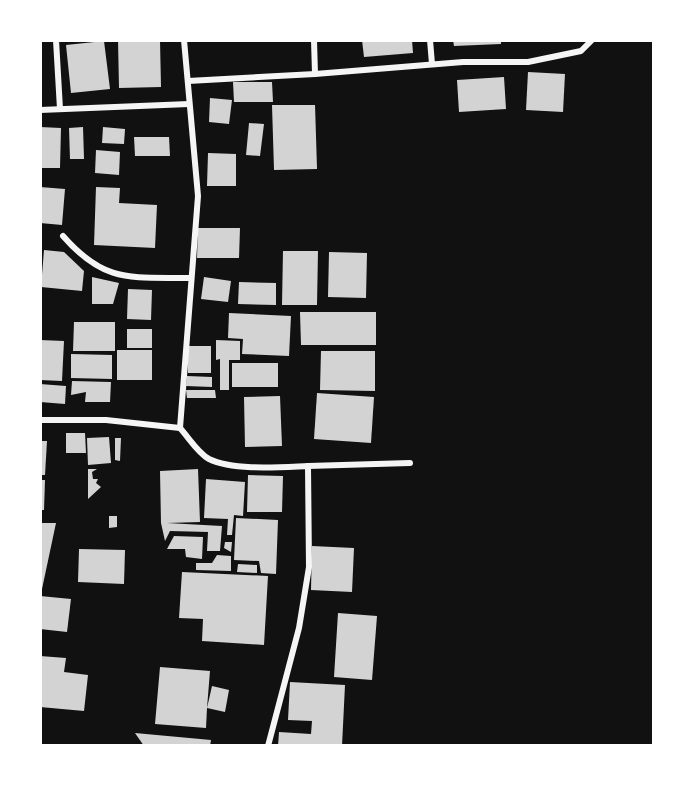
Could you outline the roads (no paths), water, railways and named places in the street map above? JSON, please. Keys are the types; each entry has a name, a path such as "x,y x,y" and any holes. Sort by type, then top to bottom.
{"street":[{"path":"56,40 60,109"},
{"path":"180,428 198,196 184,40"},
{"path":"314,40 315,74"},
{"path":"430,40 432,64"},
{"path":"188,81 315,74 432,64 528,62 582,51 592,40"},
{"path":"40,110 189,104"},
{"path":"63,236 79,254 102,270 129,276 190,278"},
{"path":"40,420 106,420 180,428 210,459 240,465 410,463"},
{"path":"268,746 299,628 309,567 308,466"}]}
